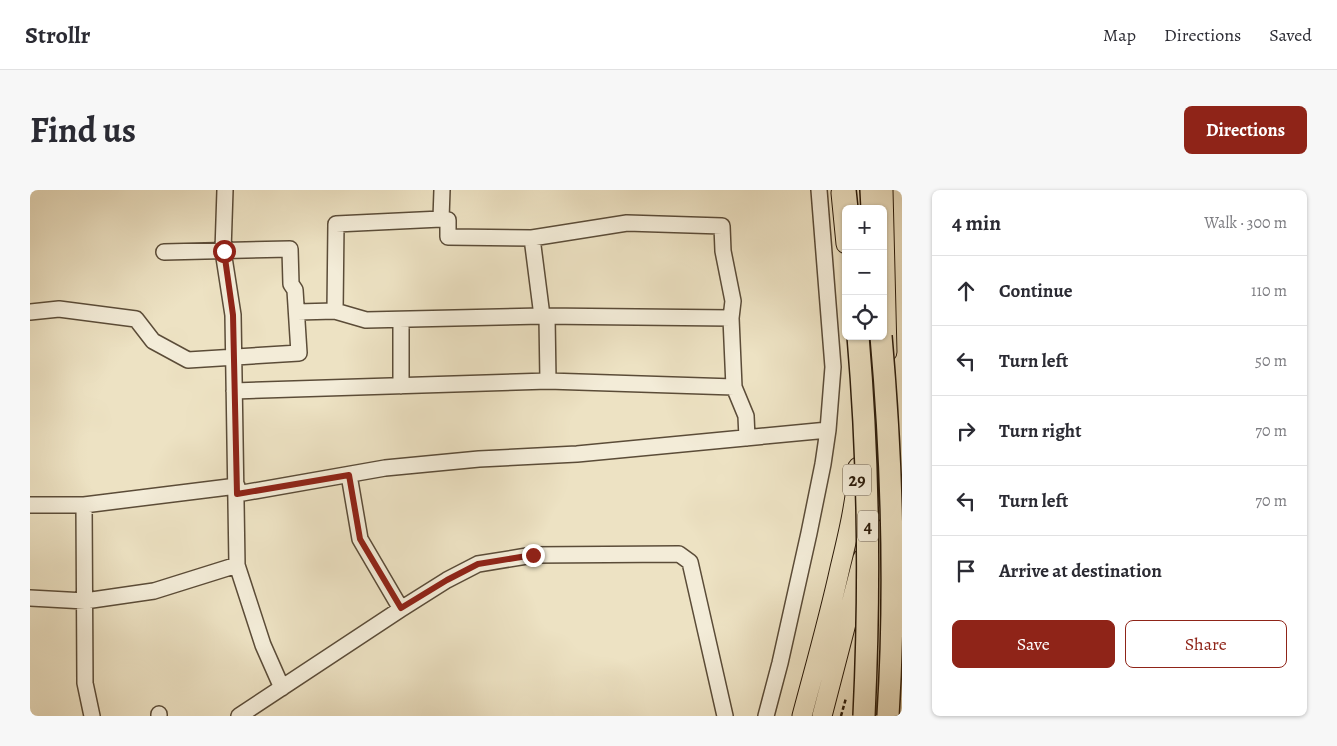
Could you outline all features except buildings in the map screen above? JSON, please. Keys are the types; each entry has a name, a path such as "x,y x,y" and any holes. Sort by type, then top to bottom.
{"highway":[{"path":"846,190 848,205"},
{"path":"870,190 872,205"},
{"name":"4","path":"858,340 867,486 869,579 864,716"},
{"name":"4","path":"881,340 890,472 892,576 888,716"}],"main road":[{"path":"841,190 842,205"},
{"name":"29","path":"802,716 837,624 871,523 885,432 887,363 883,190"},
{"name":"29","path":"822,716 857,488 860,447 854,340"}],"street":[{"path":"225,190 224,251 233,315 237,565 263,646 282,688"},
{"path":"441,218 442,190"},
{"path":"766,716 780,663 809,533 828,430 833,366 819,190"},
{"path":"335,311 336,224 441,218 448,220 448,237 532,238 627,223 722,226 722,252 733,301 731,318 734,387 746,416 747,438"},
{"path":"532,238 544,316 548,381"},
{"path":"30,312 59,309 136,319 153,341 188,360 299,353 295,290 291,284 290,249 164,252"},
{"path":"297,312 335,311 366,320 544,316 731,318"},
{"path":"401,320 401,386"},
{"path":"234,391 548,381 734,387"},
{"path":"30,506 84,505 237,490 349,475 385,468 470,460 577,454 828,430"},
{"path":"885,432 902,539"},
{"path":"349,475 360,539 401,608"},
{"path":"84,505 85,683 92,716"},
{"path":"239,716 401,608 478,564 533,555 679,554 690,562 725,716"},
{"path":"30,598 85,601 154,591 237,565"}],"route":[{"path":"224,251 233,315 237,494 349,475 360,539 401,608 478,564 533,555"}]}
